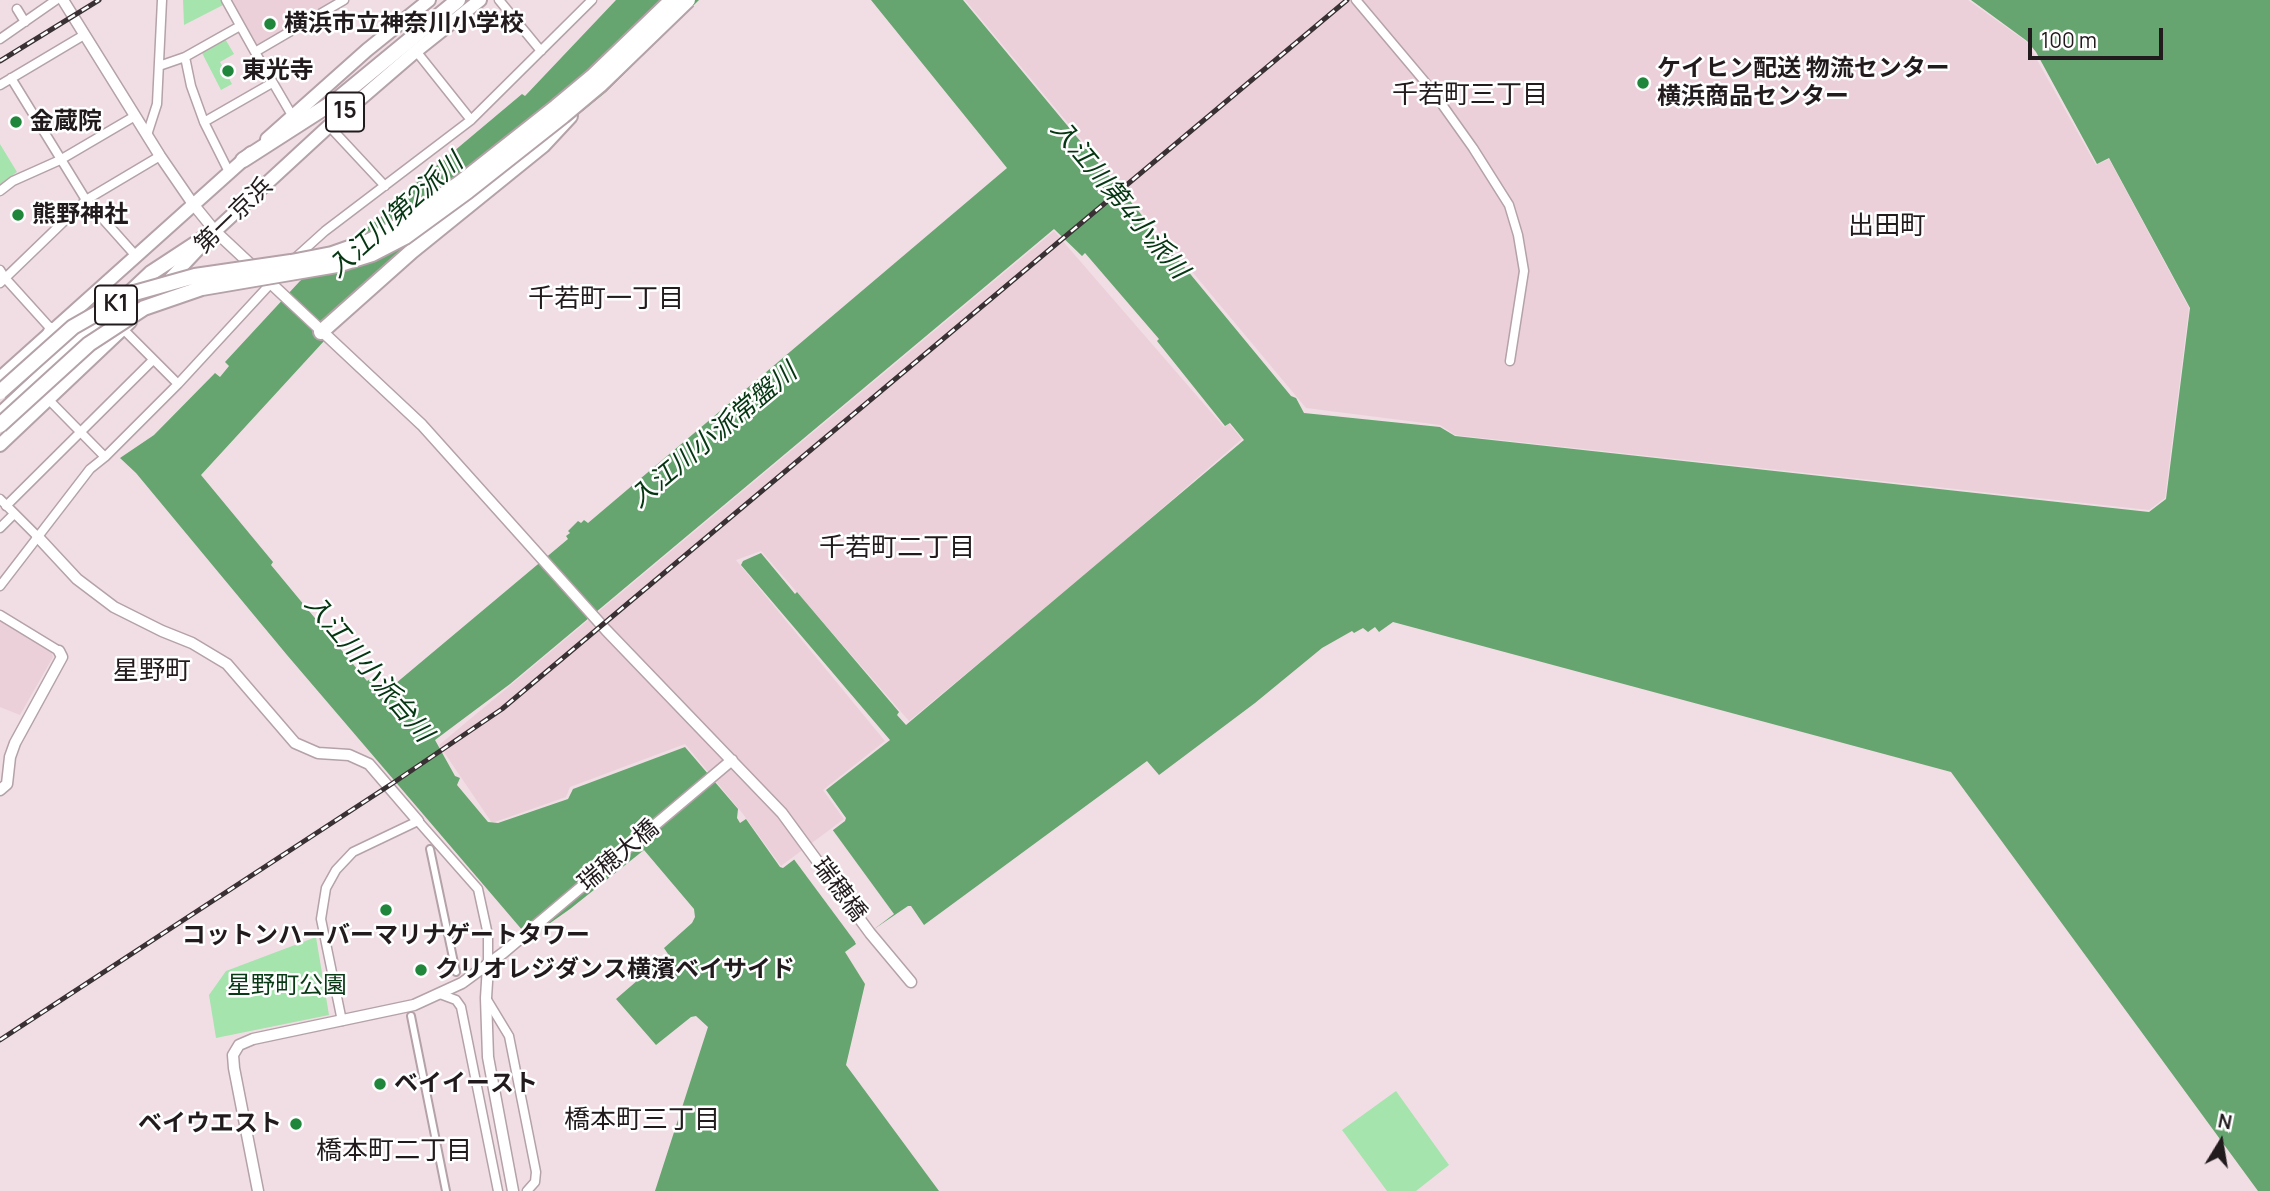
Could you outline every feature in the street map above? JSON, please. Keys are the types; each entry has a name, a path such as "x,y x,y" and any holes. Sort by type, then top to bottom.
{"highway":[{"name":"第一京浜","path":"0,378 367,50 429,0"},
{"path":"243,160 338,99 458,0"},
{"name":"第一京浜","path":"0,444 123,329 215,231 329,126 480,0"},
{"name":"K1","path":"0,392 73,327 131,295 195,276 332,254 369,241 400,225 461,182 556,107 592,77 672,0"},
{"name":"K1","path":"0,425 89,344 144,308 202,288 337,265 372,254 405,237 468,191 600,85 688,0"},
{"path":"321,331 412,251 543,145 600,85"},
{"name":"K1","path":"0,402 23,387 151,273 215,231"},
{"name":"K1","path":"0,415 23,387 52,330"}],"street":[{"path":"2,34 56,0"},
{"name":"瑞穂橋","path":"63,0 160,156 215,231 422,425 592,613 782,813 870,933 911,982"},
{"path":"147,135 157,104 162,0"},
{"path":"226,0 293,117"},
{"path":"255,52 344,0"},
{"path":"499,0 541,51"},
{"path":"0,586 90,469 178,384 270,283 325,231 471,120 592,0"},
{"path":"1356,0 1431,89 1509,205 1518,235 1524,271 1510,361"},
{"path":"17,9 24,22"},
{"path":"159,66 185,57 240,26"},
{"path":"0,85 84,35"},
{"path":"416,51 471,120"},
{"path":"185,57 191,86 204,122 229,172"},
{"path":"10,78 86,200 136,256"},
{"path":"204,122 272,83"},
{"path":"0,191 13,181 60,160 135,116"},
{"path":"329,126 385,186"},
{"path":"52,330 2,277 86,200 160,156"},
{"path":"123,329 178,384"},
{"path":"153,360 3,503 77,579 105,601 134,618 211,652 236,671 287,736 300,746 311,751 349,755 364,761 386,782 470,880 481,896 488,935 488,1057 513,1191"},
{"path":"49,400 105,457"},
{"path":"0,528 15,514"},
{"path":"0,615 59,651 62,657 15,743 10,757 7,784 0,790"},
{"name":"瑞穂大橋","path":"488,965 732,760"},
{"path":"342,1021 321,919 326,888 336,870 354,852 418,821"},
{"path":"430,849 456,972"},
{"path":"258,1191 233,1068 234,1051 239,1045 248,1040 414,1005 440,994 488,965"},
{"path":"440,994 456,1000 461,1007 499,1189"},
{"path":"486,998 509,1036 536,1172 535,1182 527,1191"},
{"path":"411,1016 446,1191"}],"shaded area":[{"name":"横浜市立神奈川小学校","path":"230,0 337,0 257,48"},
{"path":"965,0 1968,0 2027,42 2096,165 2109,159 2189,308 2165,498 2149,510 1455,435 1440,425 1306,408"},
{"path":"1054,231 1224,427 1229,424 1242,439 1091,570 909,721 761,551 736,560 885,741 823,790 844,819 781,866 743,814 685,744 570,787 566,797 492,823 439,745"},
{"path":"0,619 51,650 53,657 20,715 0,707"}],"green space":[{"path":"183,0 223,0 225,4 184,25"},
{"path":"224,37 234,54 220,62 232,84 221,90 201,51"},
{"path":"0,144 17,172 0,184"},
{"name":"星野町公園","path":"316,937 329,1015 216,1038 209,995 226,971"},
{"path":"1396,1091 1449,1165 1416,1191 1387,1191 1342,1130"}],"water":[{"path":"616,0 699,0 606,92 347,316 201,475 367,681 372,678 389,689 568,539 568,531 578,521 581,523 584,520 588,523 1007,168 871,0 963,0 1155,231 1152,233 1161,243 1163,241 1291,396 1296,398 1304,413 1440,427 1455,436 2149,512 2166,499 2190,308 2109,158 2097,164 2036,52 2027,41 1971,0 2270,0 2270,1191 2258,1191 1951,772 1393,622 1379,632 1375,627 1368,632 1363,628 1354,633 1352,631 1322,648 1255,703 1159,775 1147,761 924,925 911,906 908,906 855,942 856,944 845,952 865,984 846,1065 939,1191 655,1191 708,1027 696,1016 691,1017 656,1045 616,999 668,954 664,948 692,923 695,917 694,909 644,850 529,938 287,655 136,473 120,458 154,435 215,373 220,377 229,366 225,362 300,281 393,207 391,204 522,94 525,96","holes":["1054,229 1082,256 1085,253 1159,339 1157,341 1225,426 1230,423 1244,440 906,725 897,715 899,712 761,553 743,561 741,565 890,740 826,790 846,818 845,821 783,868 780,867 746,819 740,823 737,818 738,809 685,747 573,789 568,799 498,823 488,822 457,785 460,778 455,776 435,740 510,684"]}],"pier":[{"path":"832,829 894,914 856,943 793,858"}],"railway":[{"path":"0,61 99,0"},
{"path":"0,1040 502,709 1347,0"}],"place":[{"name":"横浜市立神奈川小学校","path":"270,24"},
{"name":"東光寺","path":"228,71"},
{"name":"ケイヒン配送 物流センター 横浜商品センター","path":"1643,83"},
{"name":"金蔵院","path":"16,122"},
{"name":"熊野神社","path":"18,215"},
{"name":"コットンハーバーマリナゲートタワー","path":"386,910"},
{"name":"クリオレジダンス横濱ベイサイド","path":"421,970"},
{"name":"ベイイースト","path":"380,1084"},
{"name":"ベイウエスト","path":"296,1124"}],"district":[{"name":"千若町三丁目","path":"1470,96"},
{"name":"出田町","path":"1887,227"},
{"name":"千若町一丁目","path":"606,300"},
{"name":"千若町二丁目","path":"897,549"},
{"name":"星野町","path":"152,672"},
{"name":"橋本町三丁目","path":"642,1121"},
{"name":"橋本町二丁目","path":"394,1152"}],"water label":[{"name":"入江川第4小派川","path":"1119,200"},
{"name":"入江川第2派川","path":"396,216"},
{"name":"入江川小派常盤川","path":"714,436"},
{"name":"入江川小派台川","path":"368,669"}]}
